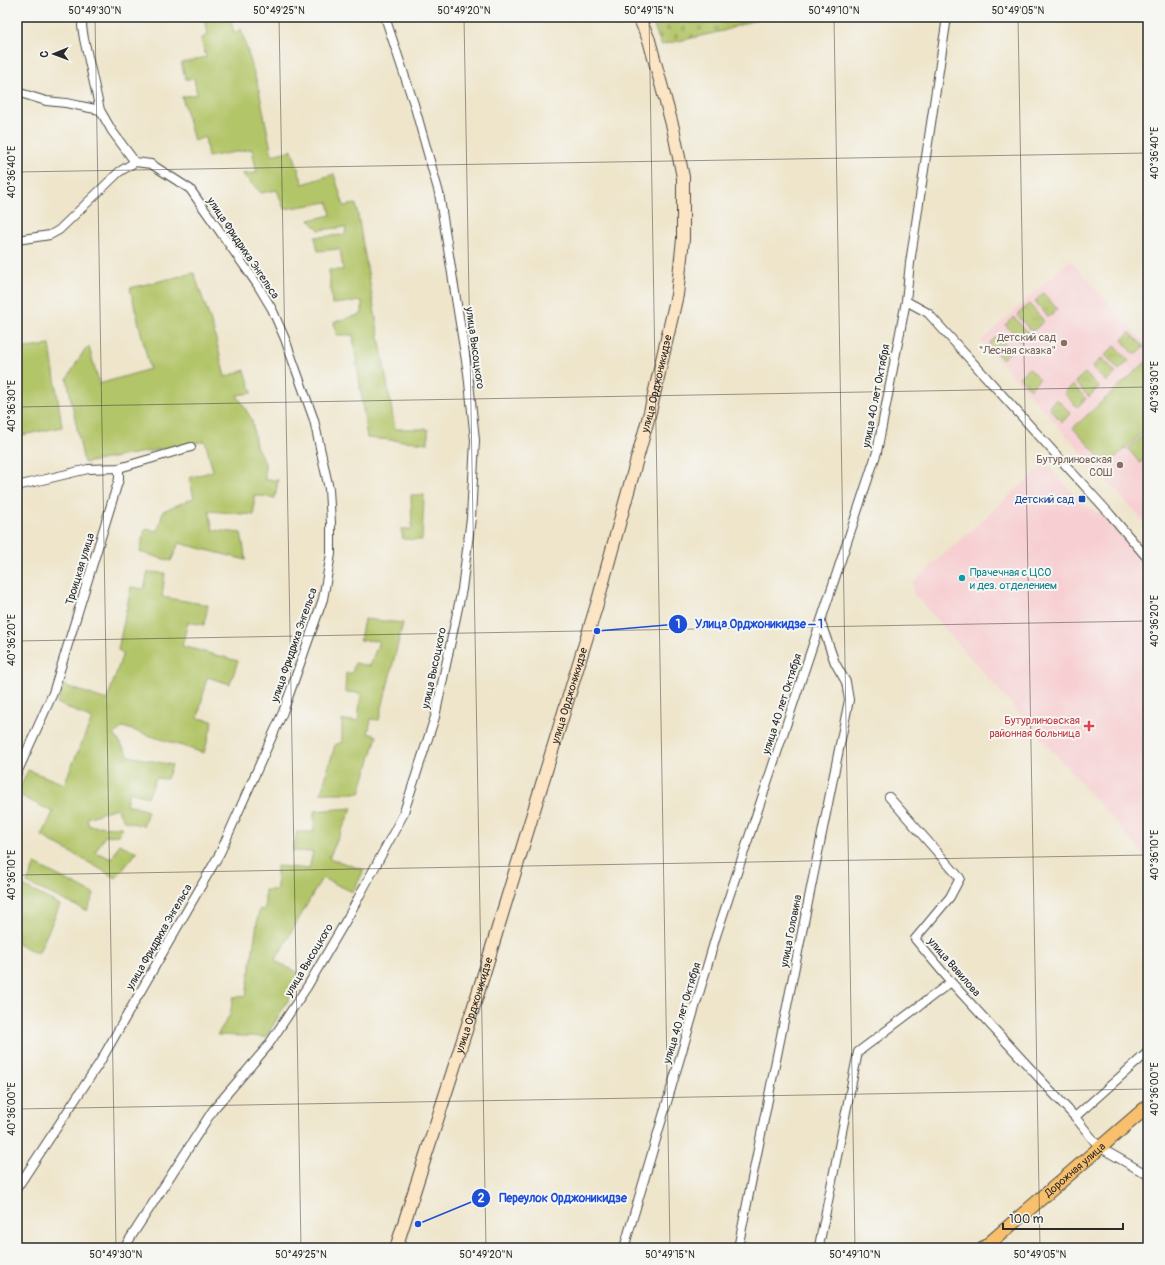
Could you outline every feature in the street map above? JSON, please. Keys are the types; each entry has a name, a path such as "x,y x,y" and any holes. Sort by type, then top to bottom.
{"main road":[{"name":"улица Орджоникидзе","path":"396,1248 478,993 597,604 650,412 677,295 683,240 683,177 674,128 649,40 638,17"},
{"name":"Дорожная улица","path":"984,1248 1148,1106"}],"street":[{"path":"17,240 50,235 59,230 119,172 135,162 112,131 100,110 84,39 82,26 83,17"},
{"name":"улица Высоцкого","path":"124,1248 213,1110 267,1047 307,987 348,917 402,815 435,717 462,589 471,518 475,440 468,373 439,193 414,104 385,17"},
{"name":"улица 40 лет Октября","path":"624,1248 716,936 877,452 906,301 911,256 947,17"},
{"path":"17,92 46,101 66,103 100,110"},
{"name":"улица Фридриха Энгельса","path":"17,1188 100,1062 220,853 283,712 323,600 331,554 329,489 316,428 300,378 272,309 257,284 190,189 151,164 135,162"},
{"path":"906,301 928,313 1109,513 1148,559"},
{"path":"17,486 88,469 119,468 191,447"},
{"name":"Троицкая улица","path":"17,772 53,693 119,479 119,468"},
{"name":"улица Головина","path":"738,1248 849,700 846,682 835,663 821,623"},
{"name":"улица Вавилова","path":"889,797 960,878 950,897 915,940 951,982 1075,1117 1100,1147 1148,1175"},
{"path":"819,1246 858,1052 951,982"},
{"path":"1075,1117 1148,1052"}],"shaded area":[{"name":"Детский сад \"Лесная сказка\"","path":"1070,260 1148,346 1148,526 981,341"},
{"name":"Бутурлиновская районная больница","path":"1046,463 1082,504 1103,515 1148,566 1148,859 913,593 913,582"}],"green space":[{"path":"203,17 230,17 234,33 241,29 259,90 272,155 292,150 303,184 334,174 344,206 356,204 395,429 428,429 428,443 367,438 353,335 336,335 334,322 362,314 362,301 332,304 329,270 343,270 340,249 318,251 315,237 345,235 346,227 319,230 309,220 331,215 328,202 284,209 277,190 261,193 242,174 257,173 252,149 208,157 205,137 194,141 182,97 197,94 194,78 186,80 181,63 206,57 201,39 208,34"},
{"path":"651,17 763,17 723,31 661,45"},
{"path":"194,273 214,331 225,377 245,370 252,393 237,395 252,420 256,446 265,463 265,480 278,480 275,498 254,495 254,515 209,511 213,530 241,533 246,560 179,543 171,561 140,552 145,529 158,531 163,511 194,498 189,478 213,471 205,441 84,463 67,379 85,349 89,347 99,384 150,369 130,288"},
{"path":"1043,293 1057,309 1048,317 1035,301"},
{"path":"1029,304 1044,321 1032,332 1017,315"},
{"path":"1014,317 1029,334 1021,342 1005,325"},
{"path":"1130,332 1144,347 1135,355 1122,340"},
{"path":"997,336 1011,351 1002,359 989,344"},
{"path":"50,345 62,427 17,436 17,349"},
{"path":"1115,346 1129,361 1119,370 1105,355"},
{"path":"1102,358 1116,373 1106,382 1092,367"},
{"path":"1148,360 1148,428 1107,465 1073,428"},
{"path":"1029,368 1040,379 1030,389 1019,377"},
{"path":"1085,373 1099,387 1089,397 1075,382"},
{"path":"1073,385 1086,399 1077,407 1064,393"},
{"path":"1057,399 1071,414 1062,422 1048,407"},
{"path":"1148,431 1148,455 1140,463 1128,449"},
{"path":"411,495 424,495 422,540 403,539 401,529 412,529"},
{"path":"148,572 165,573 162,597 208,605 204,625 188,622 182,646 238,661 230,684 207,677 198,718 213,721 204,753 123,727 114,734 129,756 172,765 167,779 156,778 148,797 129,792 126,804 148,811 143,826 124,821 116,808 87,818 89,826 122,827 119,835 105,836 95,852 112,859 119,844 137,852 116,878 42,836 53,812 17,794 28,770 64,784 92,719 57,703 63,685 107,700 123,653 118,650 131,587 144,589"},
{"path":"364,619 403,623 379,720 371,719 368,733 377,736 360,793 321,793 335,745 342,742 342,720 358,721 361,693 345,692 346,673 352,673 355,663 370,666 379,641 360,640"},
{"path":"352,808 329,858 364,870 353,892 322,878 275,961 303,975 266,1037 217,1035 230,1015 233,997 246,996 259,910 265,909 265,890 277,890 277,866 309,869 313,852 293,851 297,832 314,832 314,811"},
{"path":"35,864 94,894 87,911 27,883"},
{"path":"17,883 60,905 38,954 17,943"}],"place":[{"name":"Детский сад \"Лесная сказка\"","path":"1064,343"},
{"name":"Бутурлиновская СОШ","path":"1120,465"},
{"name":"Детский сад","path":"1082,499"},
{"name":"Прачечная с ЦСО и дез. отделением","path":"962,578"},
{"name":"Улица Орджоникидзе – 1","path":"597,631"},
{"name":"Бутурлиновская районная больница","path":"1089,726"},
{"name":"Переулок Орджоникидзе","path":"418,1224"}]}
